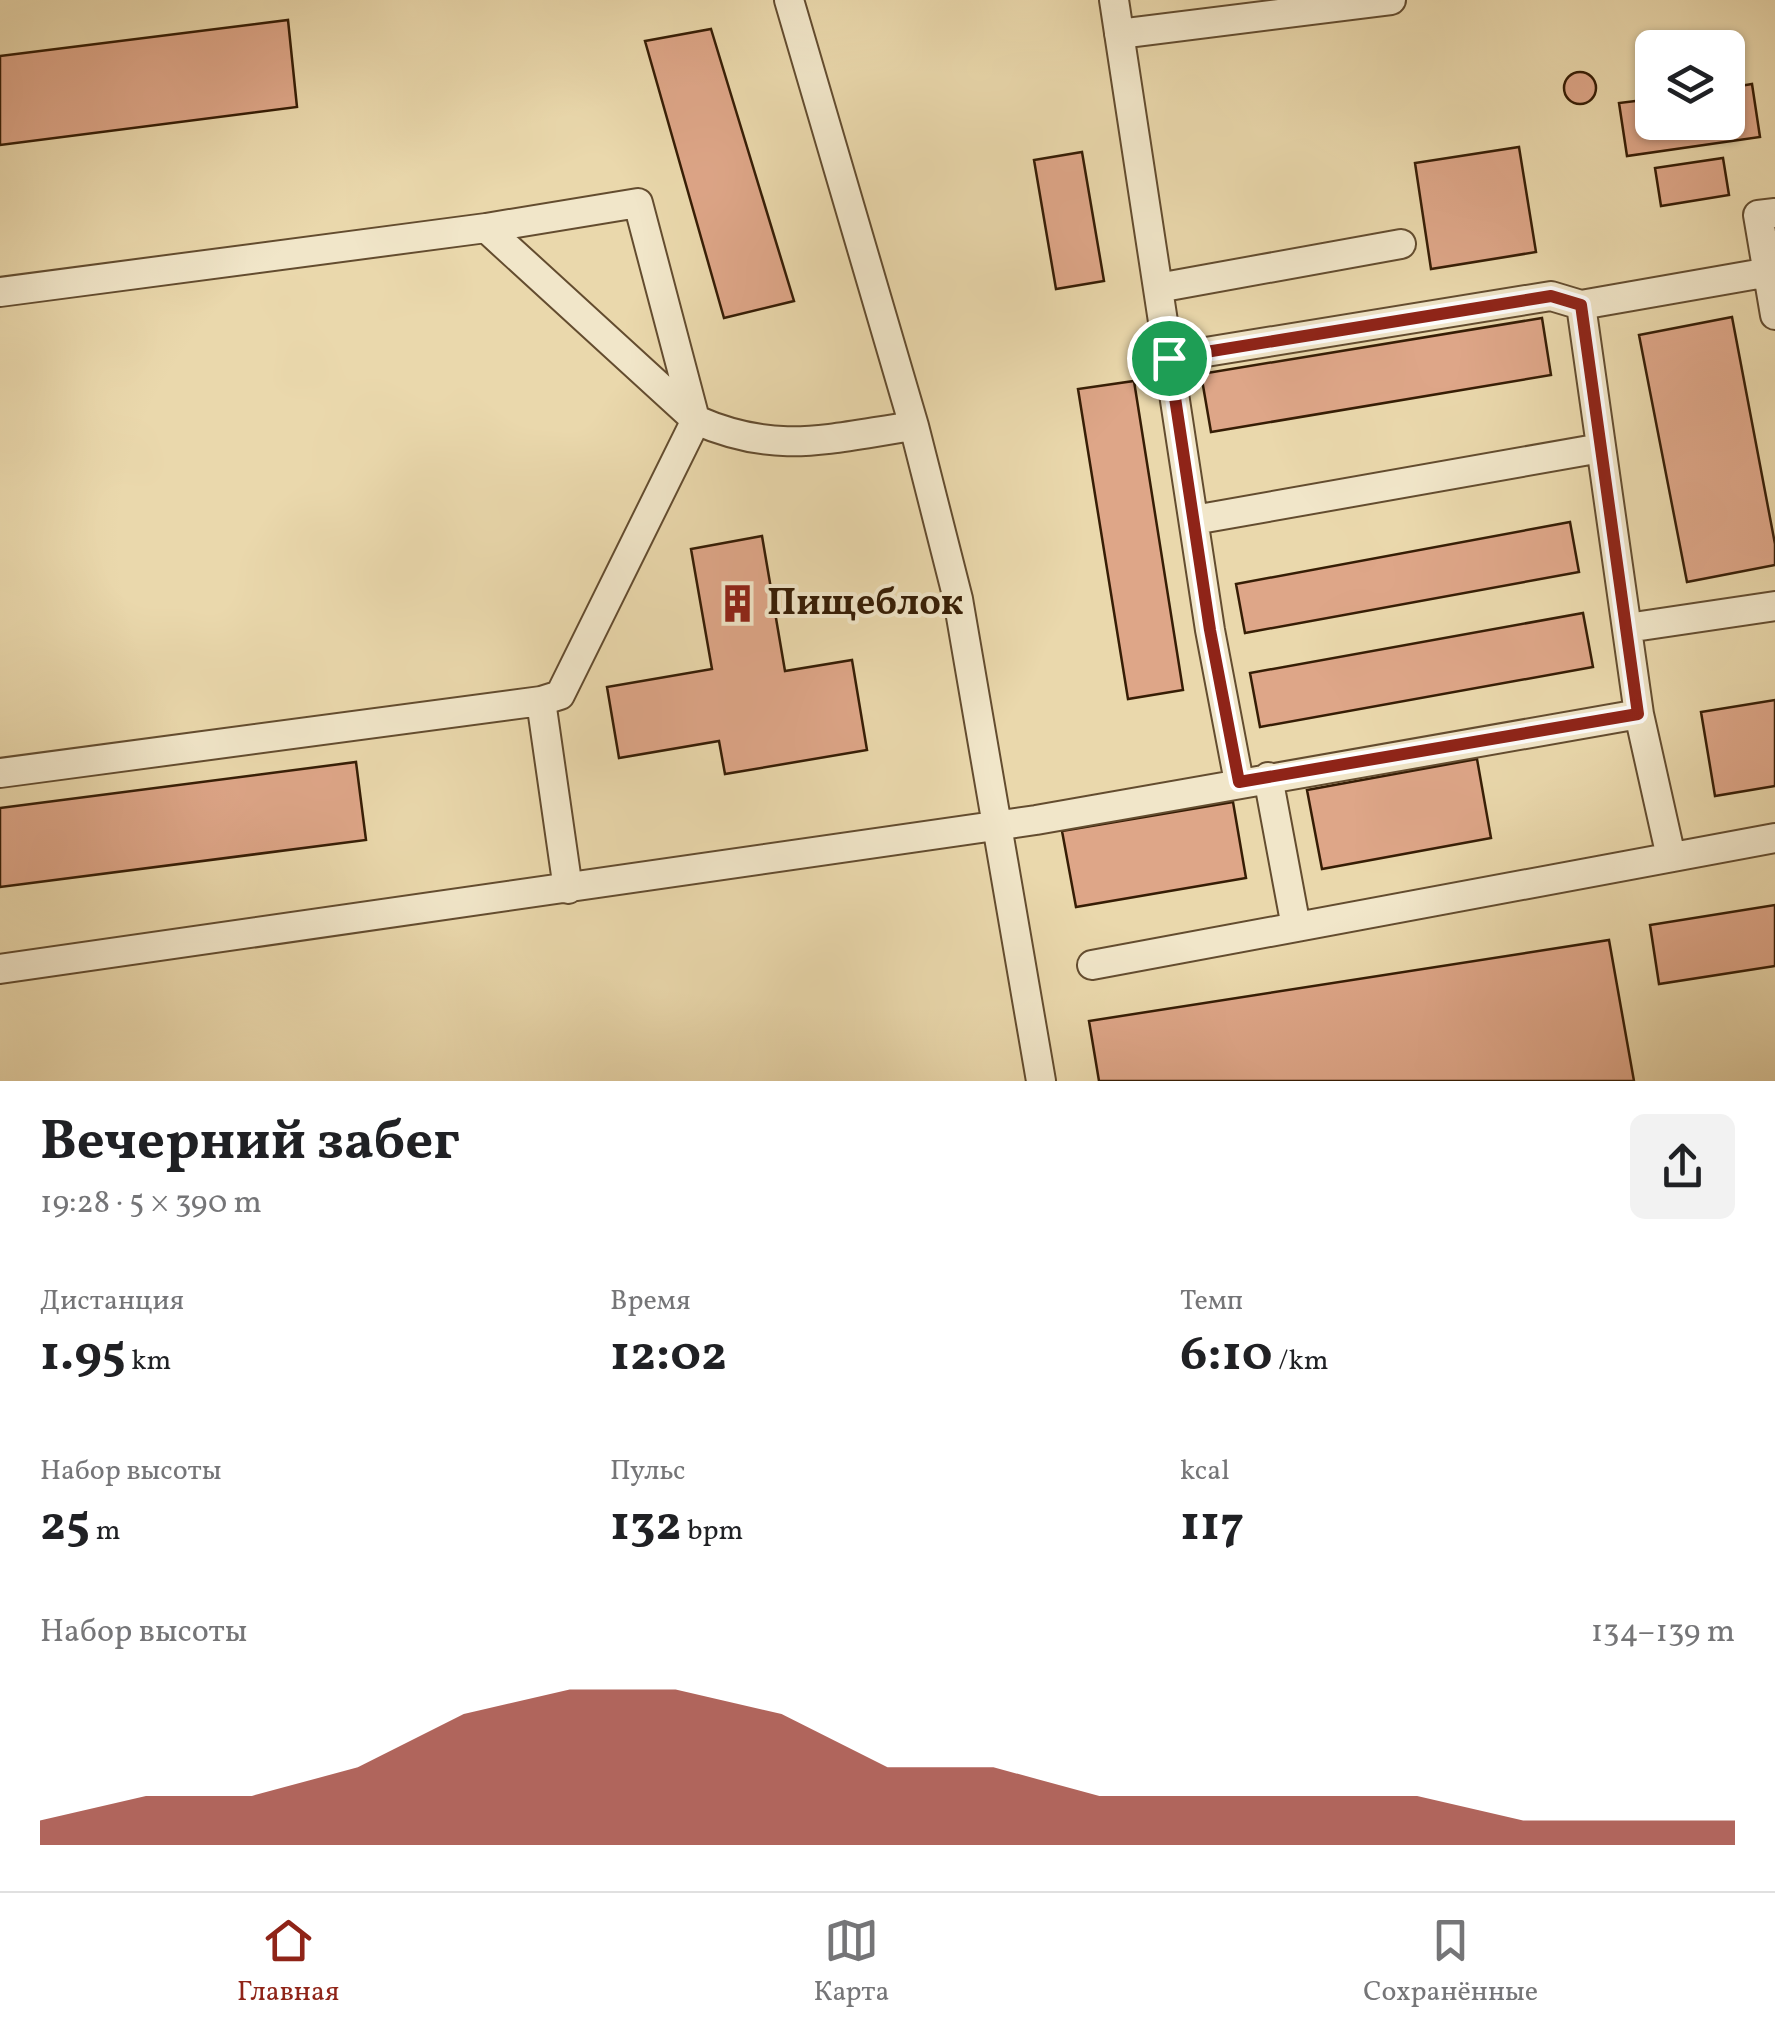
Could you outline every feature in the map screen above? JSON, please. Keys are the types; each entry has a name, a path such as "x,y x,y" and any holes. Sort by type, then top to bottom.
{"lane":[{"path":"789,0 914,426 958,600 1041,1081"},
{"path":"1114,0 1194,520 1239,782"},
{"path":"1119,34 1390,0"},
{"path":"0,292 486,228 638,204 696,420 560,695 540,701 0,773"},
{"path":"1775,213 1758,216 1771,272 1775,315"},
{"path":"486,228 696,420 736,438 786,445 914,426"},
{"path":"1158,288 1401,244"},
{"path":"1169,358 1551,296 1581,305 1771,272"},
{"path":"1581,305 1638,714 1671,857"},
{"path":"1194,520 1602,448"},
{"path":"1627,628 1775,606"},
{"path":"540,701 568,888"},
{"path":"0,969 134,946 568,888 996,824 1638,714"},
{"path":"1268,777 1296,927"},
{"path":"1092,964 1775,838"}],"building":[{"path":"288,20 297,107 0,145 0,56"},
{"path":"711,29 794,301 724,318 645,41"},
{"path":"1580,72 1591,77 1596,88 1591,99 1580,104 1569,99 1564,88 1569,77"},
{"path":"1752,84 1760,137 1745,139 1745,85"},
{"path":"1635,101 1635,140 1739,140 1627,156 1619,103"},
{"path":"1519,147 1536,252 1431,269 1415,163"},
{"path":"1082,152 1104,281 1056,289 1034,160"},
{"path":"1723,158 1729,195 1661,206 1655,168"},
{"path":"1732,317 1775,544 1775,565 1687,582 1639,335"},
{"path":"1542,318 1551,375 1211,432 1201,374"},
{"path":"1134,381 1183,690 1128,699 1078,389"},
{"path":"1570,522 1579,572 1245,633 1236,584"},
{"name":"Пищеблок","path":"762,536 785,671 852,660 867,750 725,774 719,741 619,758 607,687 712,669 691,549"},
{"path":"1583,613 1593,667 1260,727 1250,673"},
{"path":"1775,700 1775,786 1715,796 1701,712"},
{"path":"1477,759 1491,838 1322,869 1307,790"},
{"path":"356,762 366,840 0,887 0,808"},
{"path":"1233,802 1246,878 1076,907 1062,831"},
{"path":"1775,905 1775,966 1659,984 1650,925"},
{"path":"1609,940 1634,1081 1099,1081 1089,1021"}],"place":[{"name":"Пищеблок","path":"737,604"}],"route":[{"path":"1551,296 1581,305 1638,714 1239,782 1210,630 1169,358 1551,296"}]}
